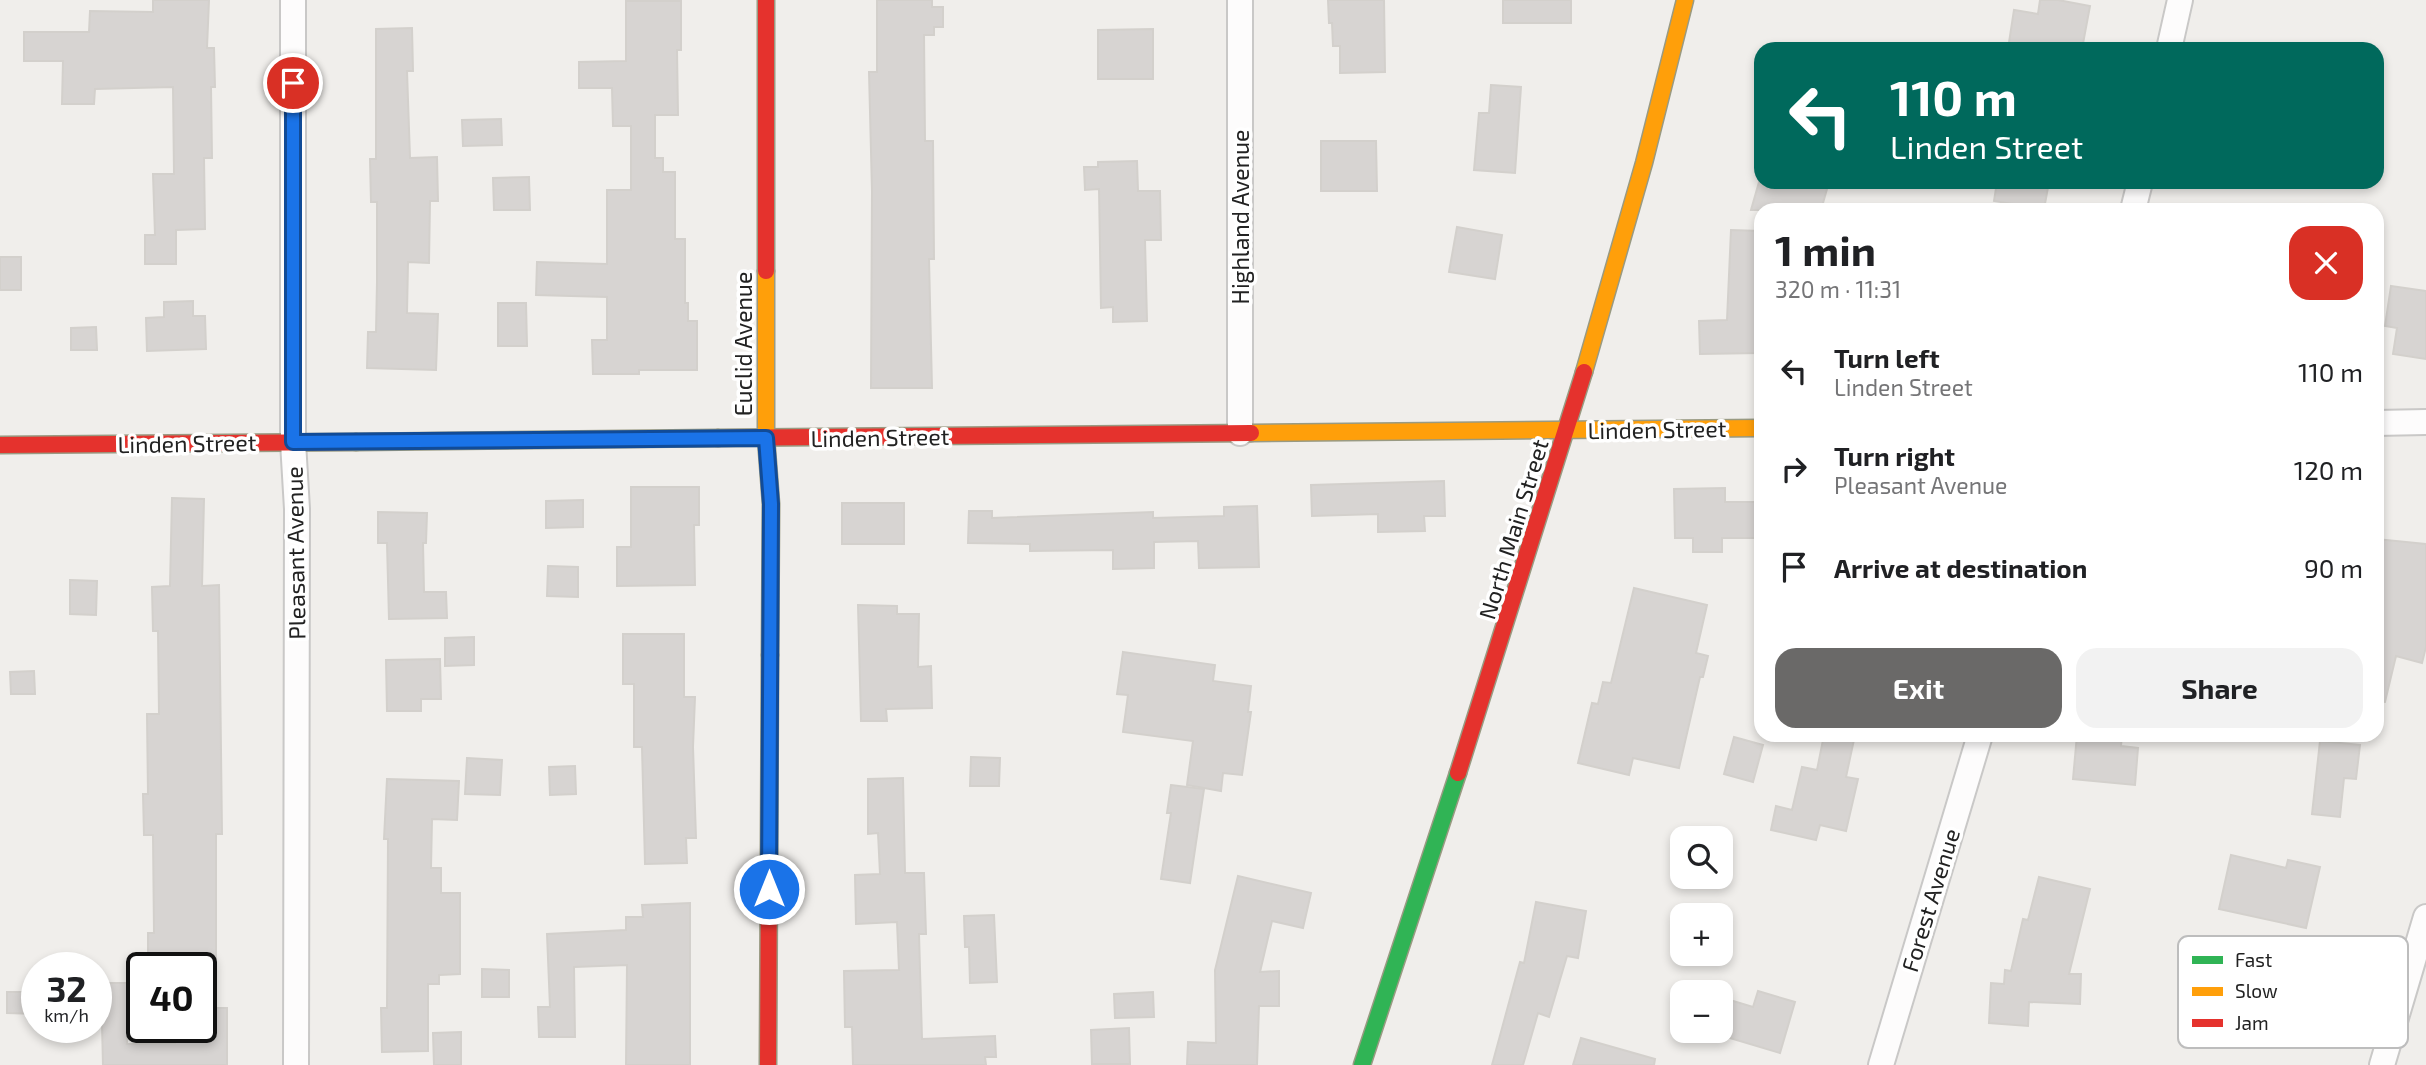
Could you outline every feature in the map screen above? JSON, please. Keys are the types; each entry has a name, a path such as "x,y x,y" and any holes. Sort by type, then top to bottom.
{"street":[{"name":"Pleasant Avenue","path":"293,0 293,442 297,509 296,1065"},
{"name":"Euclid Avenue","path":"766,0 766,438 771,504 768,1065"},
{"name":"Highland Avenue","path":"1240,0 1240,433"},
{"name":"North Main Street","path":"1362,1065 1497,654 1567,430 1651,141 1685,0"},
{"path":"2171,42 2180,0"},
{"path":"2384,423 2426,422"},
{"name":"Linden Street","path":"0,444 1754,428"},
{"name":"Forest Avenue","path":"1881,1065 1978,742"},
{"path":"2408,978 2426,917"},
{"path":"2382,1065 2387,1048"}],"building":[{"path":"153,0 209,0 207,48 214,48 215,87 211,87 212,158 204,158 205,229 176,230 176,264 145,264 145,235 155,235 153,174 174,174 173,87 95,89 94,104 62,104 63,61 24,61 24,32 89,32 90,11 153,12"},
{"path":"877,0 932,0 932,7 943,7 943,27 934,27 934,35 924,35 925,141 933,141 934,259 929,259 932,388 871,388 872,191 869,72 877,72"},
{"path":"1328,0 1384,0 1385,72 1340,73 1340,46 1333,46"},
{"path":"1503,0 1571,0 1571,23 1503,23"},
{"path":"2040,0 2058,0 2090,6 2083,42 2009,42 2014,10 2038,14"},
{"path":"626,1 681,1 681,50 677,50 678,115 655,115 655,158 663,158 663,172 675,172 675,239 685,239 685,303 688,303 688,321 697,321 697,370 639,370 639,374 593,374 592,340 607,340 607,297 536,295 537,262 607,264 607,190 631,190 631,126 613,126 612,88 579,88 579,62 626,61"},
{"path":"412,28 413,71 407,71 410,158 437,157 438,201 430,201 429,263 408,262 407,313 438,314 436,370 367,368 368,332 376,332 377,202 371,202 370,159 376,159 376,29"},
{"path":"1153,29 1153,79 1098,79 1098,30"},
{"path":"1491,85 1521,87 1515,173 1474,170 1479,113 1489,113"},
{"path":"501,119 502,145 463,146 462,120"},
{"path":"1321,141 1376,141 1377,191 1321,191"},
{"path":"1137,161 1138,191 1160,191 1161,240 1145,240 1147,321 1113,322 1113,307 1101,308 1099,189 1085,190 1084,167 1098,167 1098,162"},
{"path":"529,177 530,210 494,210 493,178"},
{"path":"1757,189 1827,189 1823,203 1754,203 1754,210 1751,210"},
{"path":"1996,189 2048,189 2045,203 1994,201"},
{"path":"1457,227 1502,235 1495,279 1449,272"},
{"path":"1731,230 1754,231 1754,353 1700,354 1699,321 1727,320"},
{"path":"0,257 21,257 21,290 0,290"},
{"path":"2391,286 2426,291 2426,359 2393,354 2397,328 2385,326"},
{"path":"193,301 193,316 205,316 206,349 147,351 146,318 164,317 164,302"},
{"path":"498,303 526,303 527,346 498,346"},
{"path":"96,327 97,350 71,350 71,328"},
{"path":"1444,481 1445,516 1424,516 1425,531 1378,532 1378,514 1312,516 1311,485"},
{"path":"631,487 699,487 699,525 694,525 695,585 617,586 617,547 631,547"},
{"path":"1725,488 1725,502 1754,502 1754,538 1722,538 1722,552 1693,552 1693,538 1675,538 1674,489"},
{"path":"172,498 204,499 202,586 219,585 222,834 216,834 216,952 148,952 148,933 154,933 153,835 144,835 143,794 148,794 147,714 159,714 158,631 153,631 152,587 170,586"},
{"path":"583,500 583,527 546,528 546,501"},
{"path":"842,503 904,503 904,544 842,544"},
{"path":"1257,506 1259,567 1199,568 1198,541 1154,542 1154,568 1113,569 1113,550 1030,551 1030,544 968,543 969,511 992,511 992,518 1153,512 1153,518 1224,516 1224,507"},
{"path":"378,512 427,513 426,543 423,543 424,592 446,592 447,618 389,619 387,543 378,543"},
{"path":"2384,540 2426,544 2426,647 2422,663 2396,656 2385,702"},
{"path":"548,566 578,567 578,597 547,596"},
{"path":"70,580 97,581 96,615 70,614"},
{"path":"1634,588 1707,605 1696,653 1708,656 1703,677 1700,677 1679,768 1633,758 1629,775 1578,763 1592,703 1598,704 1603,682 1611,683"},
{"path":"858,605 897,606 897,614 919,614 918,667 931,666 932,708 886,709 887,721 861,721"},
{"path":"623,634 684,634 684,697 695,697 693,747 696,838 686,838 687,863 645,864 642,747 634,747 634,684 623,684"},
{"path":"474,637 474,665 445,666 445,638"},
{"path":"1123,652 1215,665 1213,681 1251,686 1248,712 1251,712 1242,775 1223,773 1221,791 1187,785 1193,741 1123,732 1128,695 1117,694"},
{"path":"440,659 441,699 421,699 421,711 387,711 386,660"},
{"path":"34,671 35,694 11,694 10,672"},
{"path":"1734,737 1763,745 1753,782 1724,774"},
{"path":"1823,742 1854,742 1846,777 1858,779 1846,831 1820,825 1816,840 1771,830 1776,806 1792,810 1802,767 1817,770"},
{"path":"2076,742 2121,742 2121,746 2138,748 2135,785 2073,779"},
{"path":"2320,742 2360,745 2356,779 2344,778 2340,817 2312,814"},
{"path":"971,757 1000,758 999,786 970,786"},
{"path":"467,758 502,760 500,795 465,794"},
{"path":"575,766 576,794 550,795 549,767"},
{"path":"903,778 905,873 924,873 926,934 919,934 922,1039 995,1036 996,1057 985,1057 986,1065 853,1065 852,1027 845,1027 844,971 899,970 897,922 856,924 855,875 880,874 878,833 868,834 868,779"},
{"path":"387,779 459,781 457,820 432,819 431,868 441,868 441,893 460,893 460,974 439,975 439,984 428,984 428,1051 382,1052 381,1008 387,1008 388,839 384,839"},
{"path":"1171,785 1204,789 1190,883 1161,879 1171,813 1167,813"},
{"path":"2231,855 2286,868 2288,860 2320,867 2306,928 2219,909"},
{"path":"1238,876 1311,893 1303,928 1272,921 1260,972 1279,971 1279,1006 1259,1006 1257,1065 1187,1065 1188,1042 1216,1043 1215,970"},
{"path":"2039,877 2090,889 2069,974 2081,974 2080,1004 2029,1002 2028,1026 1989,1023 1991,983 2004,984 2005,970 2011,971 2023,919 2028,920"},
{"path":"1536,902 1586,911 1578,958 1567,956 1549,1017 1538,1013 1523,1065 1492,1065 1520,962 1524,963"},
{"path":"690,903 690,1065 626,1065 627,965 574,967 575,1037 539,1037 538,1007 550,1007 547,934 626,930 626,917 643,917 642,905"},
{"path":"994,915 997,982 970,983 969,947 965,947 964,916"},
{"path":"482,969 509,970 509,997 482,997"},
{"path":"112,983 126,983 127,1044 217,1043 217,1008 227,1008 227,1065 103,1065 102,1043 112,1043"},
{"path":"1758,991 1795,1002 1780,1053 1733,1039 1733,1001 1753,1007"},
{"path":"7,992 21,992 21,1013 7,1013"},
{"path":"1153,992 1154,1017 1115,1018 1114,994"},
{"path":"1129,1028 1130,1064 1092,1064 1091,1030"},
{"path":"461,1032 461,1065 434,1065 433,1033"},
{"path":"1581,1038 1655,1059 1654,1065 1573,1065"}],"traffic: fast":[{"path":"1362,1065 1458,773"}],"traffic: slow":[{"path":"1584,372 1644,163 1685,0"},
{"path":"766,271 766,438 771,504 770,655"},
{"path":"1251,433 1754,428"},
{"path":"356,442 718,438"}],"traffic: jam":[{"path":"766,0 766,271"},
{"path":"1458,773 1584,372"},
{"path":"718,438 1251,433"},
{"path":"0,445 356,442"},
{"path":"768,1065 770,655"}],"route":[{"path":"293,83 293,442 766,438 771,504 769,889"}]}
